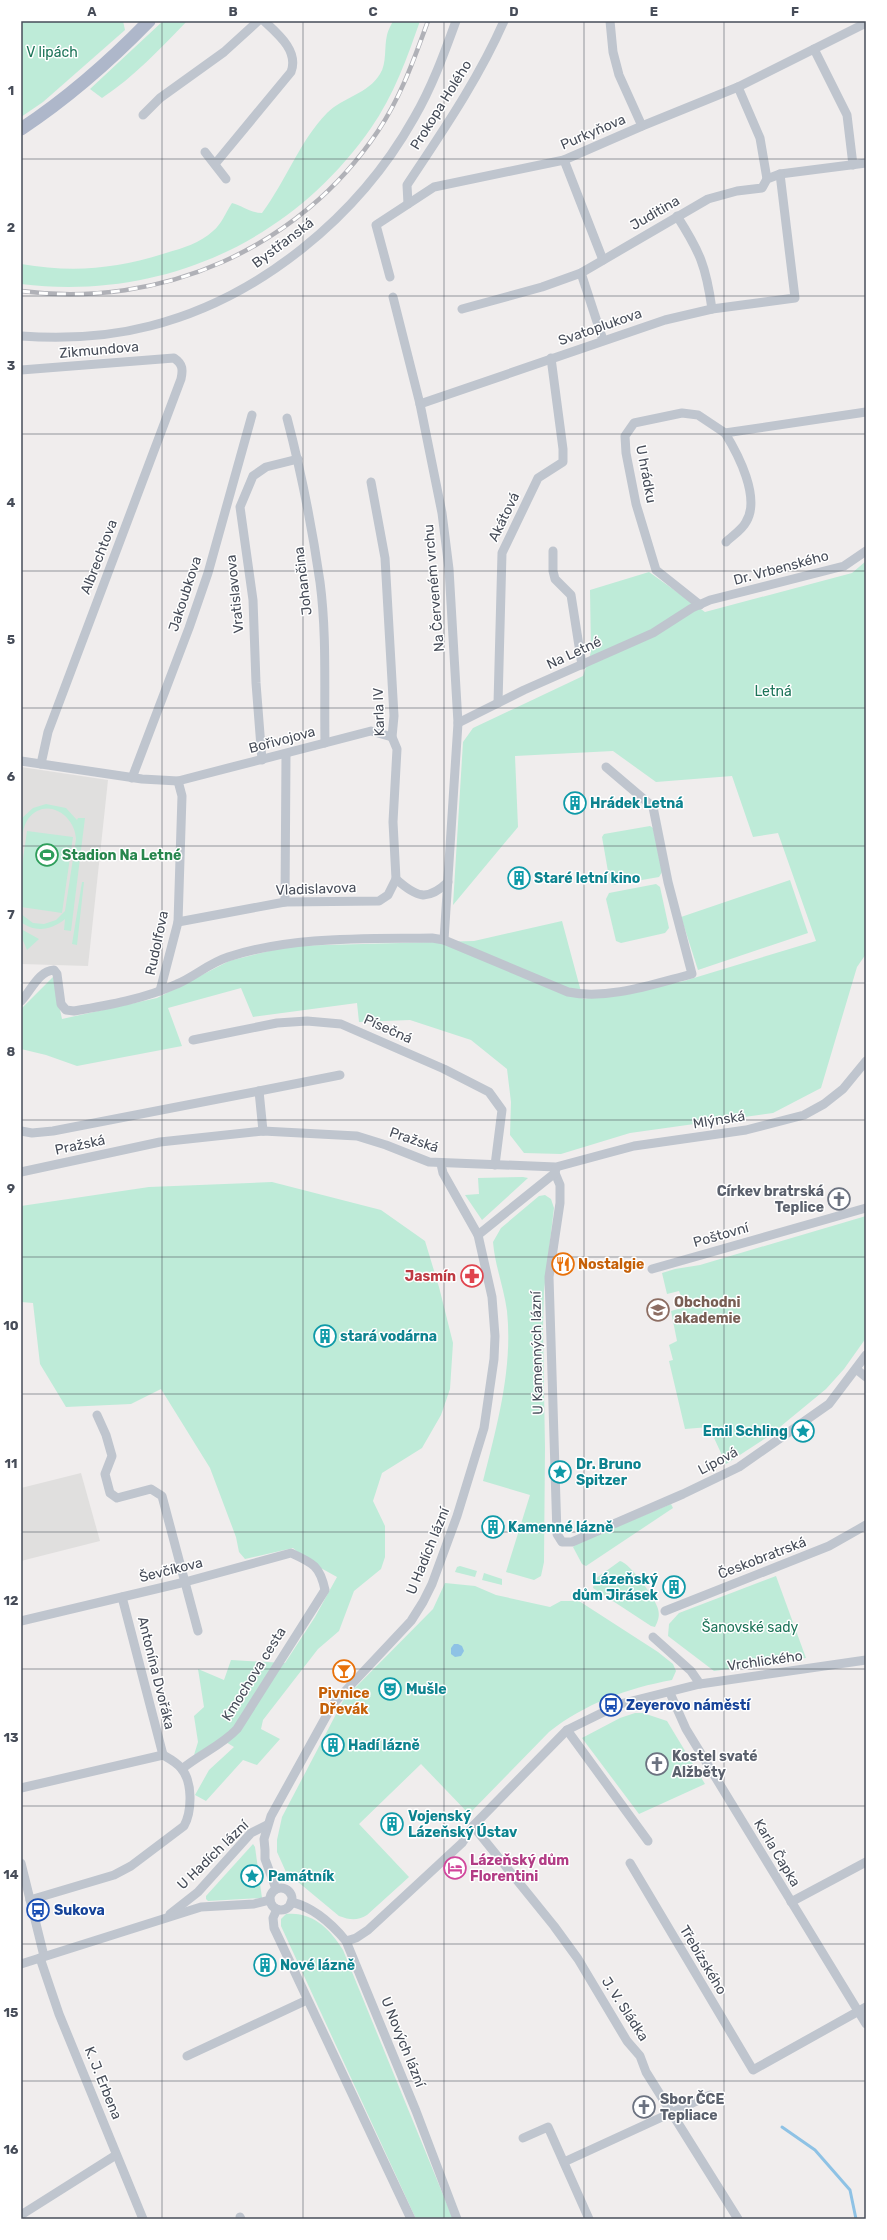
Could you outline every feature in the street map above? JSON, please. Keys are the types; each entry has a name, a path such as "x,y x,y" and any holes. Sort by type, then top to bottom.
{"main road":[{"path":"21,129 84,82 123,48 149,21"}],"street":[{"path":"143,115 160,98 224,52 258,21"},
{"path":"215,164 291,72 294,64 292,53 264,21"},
{"name":"Bystřanská","path":"21,336 92,336 151,326 188,314 236,291 259,279 300,250 358,197 397,146 428,92 456,21"},
{"name":"Prokopa Holého","path":"408,204 407,186 470,88 489,55 504,21"},
{"path":"610,21 615,60 642,126"},
{"name":"Purkyňova","path":"390,277 376,225 434,187 564,160 738,87 866,23"},
{"path":"814,49 847,115 854,165"},
{"path":"738,87 760,138 767,179"},
{"path":"205,152 226,179"},
{"path":"564,160 603,260"},
{"name":"Juditina","path":"462,309 542,287 580,273 708,199 737,191 762,188 767,179 780,174 866,163"},
{"name":"Svatoplukova","path":"420,404 665,320 712,308 795,298 780,174"},
{"path":"677,216 697,247 703,262 712,308"},
{"path":"580,273 603,340"},
{"name":"Na Červeném vrchu","path":"393,297 420,404 442,513 449,569 458,723 444,940"},
{"name":"Zikmundova","path":"21,370 174,358 179,362"},
{"name":"Akátová","path":"498,703 502,553 538,478 563,462 551,358"},
{"name":"Albrechtova","path":"41,764 48,732 181,379 183,370 179,362"},
{"path":"726,542 746,522 752,505 742,460 725,433 866,412"},
{"name":"U hrádku","path":"700,605 656,570 636,504 625,436 634,424 682,413 698,416 725,433"},
{"name":"Jakoubkova","path":"132,778 201,594 252,415"},
{"name":"Johančina","path":"287,418 298,459 320,583 325,674 325,744"},
{"name":"Vratislavova","path":"262,760 256,683 253,600 240,507 253,476 266,467 298,459"},
{"name":"Karla IV","path":"371,482 384,558 394,716 392,737 397,750 394,822 396,879"},
{"path":"553,551 553,571 555,579 570,595 582,665"},
{"name":"Dr. Vrbenského","path":"700,605 844,566 866,551"},
{"name":"Na Letné","path":"458,723 498,703 653,633 700,605"},
{"name":"Bořivojova","path":"21,761 132,778 178,781 372,731 392,737"},
{"path":"285,902 286,754"},
{"path":"21,1001 36,980 48,971 54,970 57,974 61,1004 66,1010 114,1004 160,991 179,984 211,964 227,958 282,943 410,938 444,940 568,992 584,995 627,990 692,974 668,882 653,807 606,767"},
{"name":"Rudolfova","path":"160,991 178,922 182,796 178,781"},
{"path":"396,879 415,895 430,895 448,882"},
{"name":"Vladislavova","path":"178,922 285,902 379,901 388,895 396,879"},
{"name":"Písečná","path":"193,1040 277,1023 307,1021 342,1024 444,1069 489,1092 502,1110 495,1165"},
{"name":"Mlýnská","path":"555,1170 634,1146 746,1130 804,1115 824,1104 843,1089 866,1061"},
{"name":"Pražská","path":"21,1131 32,1133 53,1131 340,1075"},
{"path":"259,1091 263,1131"},
{"name":"Pražská","path":"21,1172 160,1142 263,1131 357,1136 386,1145 429,1162 441,1164 495,1165 555,1170"},
{"name":"U Hadích lázní","path":"167,1916 198,1892 251,1834 267,1825 332,1704 411,1621 424,1602 457,1516 484,1428 494,1359 495,1336 492,1297 478,1235 443,1173 441,1164"},
{"path":"478,1235 555,1170"},
{"name":"U Kamenných lázní","path":"555,1170 560,1185 560,1203 549,1277 557,1534"},
{"name":"Poštovní","path":"652,1269 866,1208"},
{"name":"Lípová","path":"557,1534 562,1542 572,1542 722,1477 767,1449 830,1404 866,1354"},
{"path":"856,1369 866,1377"},
{"path":"96,1415 106,1435 112,1456 105,1474 110,1493 117,1498 151,1489 162,1496 198,1630"},
{"name":"Českobratrská","path":"665,1611 829,1546 866,1525"},
{"name":"Ševčíkova","path":"21,1621 185,1582 291,1553 310,1562 322,1574"},
{"name":"Kmochova cesta","path":"182,1769 198,1755 228,1739 237,1729 325,1590 322,1574"},
{"name":"Antonína Dvořáka","path":"122,1597 163,1755"},
{"path":"653,1637 687,1667 700,1684"},
{"name":"Vrchlického","path":"566,1730 620,1704 670,1693 700,1684 866,1660"},
{"name":"Karla Čapka","path":"670,1693 686,1729 866,2024"},
{"path":"346,1941 356,1938 368,1930 462,1843 473,1826 566,1730 648,1841"},
{"path":"21,1788 163,1755 174,1761 182,1769 186,1778 190,1806 189,1817 184,1826 131,1866 114,1875 30,1900"},
{"path":"267,1825 264,1839 265,1858 276,1889"},
{"name":"J. V. Sládka","path":"473,1826 578,1959 627,2041 640,2056 646,2072 738,2219"},
{"path":"791,1902 866,1862"},
{"name":"K. J. Erbena","path":"21,1863 42,1957 59,2014 143,2219"},
{"name":"Třebízského","path":"630,1863 753,2070 857,2011"},
{"path":"270,1900 272,1892 276,1889 280,1888 291,1894 291,1902 287,1908 277,1909"},
{"path":"21,1964 167,1916 201,1907 254,1904 270,1900"},
{"path":"270,1900 277,1909"},
{"name":"U Nových lázní","path":"291,1902 313,1911 334,1926 346,1941 416,2111 457,2219"},
{"path":"277,1909 273,1918 274,1928 411,2219"},
{"path":"186,2056 307,2000"},
{"path":"857,2011 866,2007"},
{"path":"564,2162 710,2095"},
{"path":"523,2138 548,2127 589,2219"},
{"path":"21,2215 116,2155"}],"shaded area":[{"path":"21,767 108,780 88,966 21,964"},
{"path":"81,1473 100,1541 21,1561 21,1488"}],"green space":[{"name":"V lipách","path":"21,21 123,21 125,30 43,102 21,117"},
{"path":"163,21 187,21 157,52 114,90 102,98 90,89"},
{"path":"393,21 420,21 387,103 371,128 339,168 302,203 262,232 218,256 172,272 123,283 73,287 21,284 21,264 40,267 77,269 129,263 179,249 203,239 218,225 232,203 254,212 262,213 271,201 308,136 317,124 333,108 369,86 380,74 384,65 387,35"},
{"name":"Letná","path":"866,561 866,954 857,967 821,1088 773,1113 630,1133 561,1154 524,1153 510,1135 511,1102 507,1069 471,1040 410,1020 359,1022 357,1003 253,1017 241,988 168,1008 182,1046 77,1066 46,1055 21,1049 21,1009 53,977 62,1019 157,998 229,961 289,946 474,941 562,921 583,999 684,981 816,941 778,833 753,837 732,776 656,782 613,751 515,756 518,827 453,905 463,742 473,728 583,676 591,652 590,590 649,572 705,612 852,573"},
{"path":"46,804 66,808 77,820 78,818 85,818 71,931 64,930 65,919 55,926 43,929 32,928 21,922 21,914 33,923 44,924 56,920 65,911 76,839 70,822 58,811 43,809 35,812 28,819 25,826 21,849 22,818 33,808"},
{"path":"650,826 653,828 662,872 659,877 613,885 610,883 602,837 604,834"},
{"name":"Stadion Na Letné","path":"27,831 73,837 62,913 21,907 21,873"},
{"path":"790,880 808,933 698,970 681,917"},
{"path":"82,882 84,882 77,945 72,944"},
{"path":"656,884 660,887 669,928 665,933 621,943 616,941 606,899 609,893"},
{"path":"21,929 39,939 27,950 21,936"},
{"path":"478,1178 528,1178 482,1220 465,1195 479,1194"},
{"path":"272,1182 381,1210 425,1241 439,1287 453,1343 450,1389 441,1415 422,1448 382,1473 373,1501 385,1526 385,1557 381,1569 354,1591 339,1631 318,1649 263,1720 261,1729 280,1739 257,1765 243,1760 206,1801 195,1795 209,1770 234,1747 221,1739 194,1755 198,1742 194,1716 204,1707 198,1669 224,1680 231,1660 285,1663 315,1617 337,1577 310,1562 293,1548 245,1559 239,1552 236,1537 210,1468 161,1389 131,1404 66,1407 40,1364 33,1303 21,1302 21,1206 149,1187"},
{"path":"545,1195 551,1199 554,1208 544,1291 544,1562 541,1576 534,1580 506,1572 530,1495 483,1481 494,1439 506,1375 508,1354 507,1311 493,1242 501,1228 539,1196"},
{"path":"866,1216 866,1338 844,1369 826,1389 769,1436 726,1464 709,1427 685,1429 669,1361 673,1360 669,1345 677,1341 671,1311 685,1307 679,1291 667,1294 662,1273 675,1269 700,1265"},
{"path":"671,1504 673,1508 586,1566 582,1564 573,1547 580,1542"},
{"path":"620,1561 636,1574 656,1604 659,1616 655,1627 651,1626 593,1588 595,1579"},
{"path":"460,1566 477,1571 475,1577 455,1572 457,1567"},
{"path":"484,1573 502,1579 502,1585 482,1580"},
{"name":"Šanovské sady","path":"776,1576 806,1658 714,1671 668,1636 669,1624 679,1613"},
{"path":"445,1583 475,1586 496,1595 550,1607 561,1601 579,1601 658,1652 673,1664 676,1671 672,1680 656,1683 607,1698 563,1722 549,1732 469,1814 421,1764 359,1824 409,1877 367,1915 357,1919 339,1916 286,1872 277,1852 277,1840 282,1817 344,1699 433,1609"},
{"path":"635,1713 643,1713 667,1721 705,1784 639,1814 582,1738 620,1718"},
{"path":"253,1844 255,1847 262,1898 208,1901 206,1896"},
{"path":"286,1914 304,1915 319,1923 332,1935 343,1950 453,2219 416,2219 281,1926 281,1919"}],"water":[{"path":"454,1644 462,1646 464,1651 461,1656 455,1657 451,1654 451,1648"}],"waterway":[{"path":"782,2127 815,2150 850,2190 856,2219"}],"railway":[{"path":"21,291 73,294 125,290 175,279 222,262 267,238 309,208 346,172 378,131 394,105 412,64 428,21"}],"place":[{"name":"Hrádek Letná","path":"575,803"},
{"name":"Stadion Na Letné","path":"47,855"},
{"name":"Staré letní kino","path":"519,878"},
{"name":"Církev bratrská Teplice","path":"839,1199"},
{"name":"Nostalgie","path":"563,1264"},
{"name":"Jasmín","path":"472,1276"},
{"name":"Obchodni akademie","path":"658,1310"},
{"name":"stará vodárna","path":"325,1336"},
{"name":"Emil Schling","path":"803,1431"},
{"name":"Dr. Bruno Spitzer","path":"560,1472"},
{"name":"Kamenné lázně","path":"493,1527"},
{"name":"Lázeňský dům Jirásek","path":"674,1587"},
{"name":"Pivnice Dřevák","path":"344,1671"},
{"name":"Mušle","path":"390,1689"},
{"name":"Zeyerovo náměstí","path":"611,1705"},
{"name":"Hadí lázně","path":"333,1745"},
{"name":"Kostel svaté Alžběty","path":"657,1764"},
{"name":"Vojenský Lázeňský Ústav","path":"392,1824"},
{"name":"Lázeňský dům Florentini","path":"455,1868"},
{"name":"Památník","path":"252,1876"},
{"name":"Sukova","path":"38,1910"},
{"name":"Nové lázně","path":"265,1965"},
{"name":"Sbor ČCE Tepliace","path":"644,2107"}]}
